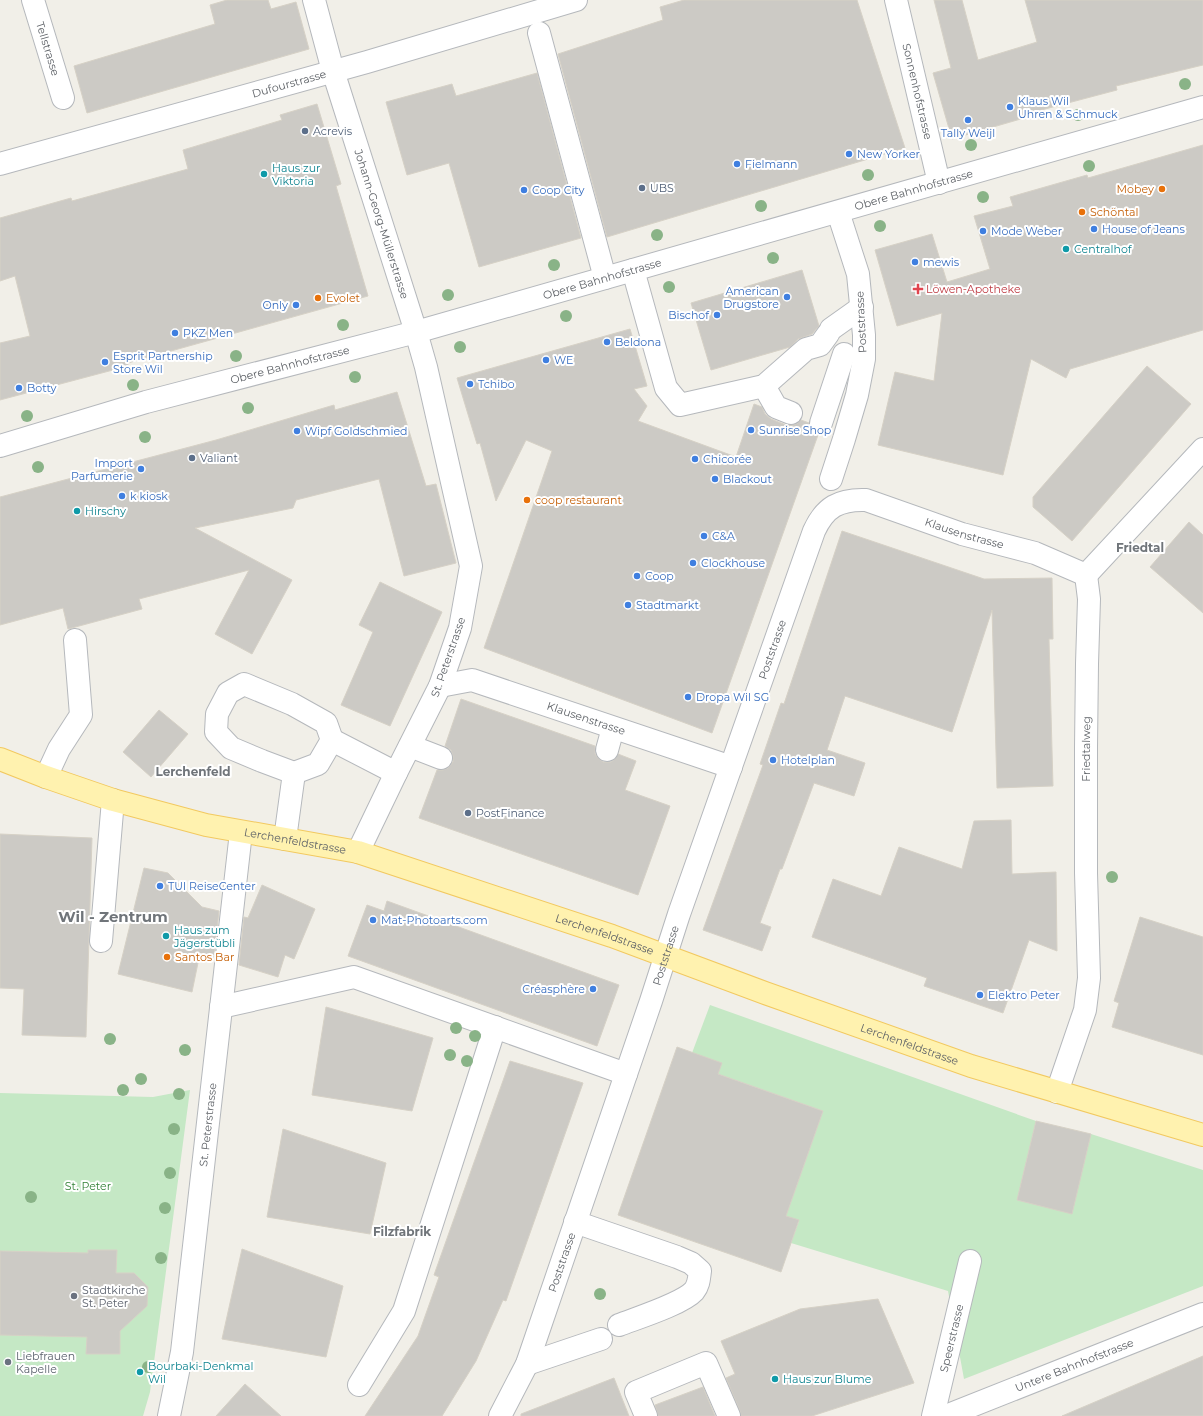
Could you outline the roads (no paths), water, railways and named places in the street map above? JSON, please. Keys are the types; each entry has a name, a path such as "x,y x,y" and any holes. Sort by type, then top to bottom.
{"main road":[{"name":"Lerchenfeldstrasse","path":"0,759 46,777 113,800 206,825 358,852 612,936 765,993 970,1066 1203,1135"}],"street":[{"name":"Tellstrasse","path":"33,0 63,98"},
{"name":"Johann-Georg-Müllerstrasse","path":"314,0 332,71 416,332"},
{"name":"Dufourstrasse","path":"2,158 332,71 576,0"},
{"name":"Sonnenhofstrasse","path":"896,0 939,183"},
{"path":"539,33 604,278"},
{"name":"Obere Bahnhofstrasse","path":"0,446 146,402 416,332 1203,107"},
{"name":"Poststrasse","path":"831,479 857,395 836,346 864,335 858,274 838,212"},
{"path":"633,270 666,388 680,405 764,386 806,349 836,346"},
{"path":"844,440 828,426 818,422 836,346 862,307"},
{"name":"St. Peterstrasse","path":"358,852 440,686 460,628 472,566 426,367 416,332"},
{"path":"764,386 776,407 791,413"},
{"path":"1086,574 1203,449"},
{"name":"Klausenstrasse","path":"841,502 852,499 866,500 962,534 1034,554 1086,574"},
{"name":"Poststrasse","path":"500,1416 527,1364 665,956 814,531 819,520 827,510 841,502"},
{"name":"Friedtalweg","path":"1057,1092 1085,1010 1089,978 1086,873 1091,830 1091,664 1089,600 1086,574"},
{"path":"46,777 58,749 81,715 75,640"},
{"name":"Klausenstrasse","path":"440,686 472,680 731,768"},
{"path":"332,740 318,764 294,773 231,748 216,732 217,714 228,693 244,684 292,704 326,723 332,740 396,773"},
{"path":"607,750 613,728"},
{"path":"410,746 441,758"},
{"path":"285,840 294,773"},
{"path":"101,941 113,800"},
{"name":"St. Peterstrasse","path":"169,1416 182,1352 199,1215 241,832"},
{"path":"221,1007 354,977 626,1074"},
{"path":"359,1385 404,1311 495,1027"},
{"path":"575,1222 677,1257 691,1263 700,1270 698,1284 694,1292 683,1300 619,1325"},
{"name":"Speerstrasse","path":"933,1416 970,1260"},
{"name":"Untere Bahnhofstrasse","path":"946,1416 1203,1314"},
{"path":"527,1364 601,1339"},
{"path":"646,1416 636,1392 706,1362 728,1416"}],"place":[{"name":"Klaus Wil Uhren & Schmuck","path":"1010,107"},
{"name":"Tally Weijl","path":"968,120"},
{"name":"Acrevis","path":"305,131"},
{"name":"New Yorker","path":"849,154"},
{"name":"Fielmann","path":"737,164"},
{"name":"Haus zur Viktoria","path":"264,174"},
{"name":"UBS","path":"642,188"},
{"name":"Mobey","path":"1162,189"},
{"name":"Coop City","path":"524,190"},
{"name":"Schöntal","path":"1082,212"},
{"name":"House of Jeans","path":"1094,229"},
{"name":"Mode Weber","path":"983,231"},
{"name":"Centralhof","path":"1066,249"},
{"name":"mewis","path":"915,262"},
{"name":"Löwen-Apotheke","path":"918,289"},
{"name":"American Drugstore","path":"787,297"},
{"name":"Evolet","path":"318,298"},
{"name":"Only","path":"296,305"},
{"name":"Bischof","path":"717,315"},
{"name":"PKZ Men","path":"175,333"},
{"name":"Beldona","path":"607,342"},
{"name":"WE","path":"546,360"},
{"name":"Esprit Partnership Store Wil","path":"105,362"},
{"name":"Tchibo","path":"470,384"},
{"name":"Botty","path":"19,388"},
{"name":"Sunrise Shop","path":"751,430"},
{"name":"Wipf Goldschmied","path":"297,431"},
{"name":"Valiant","path":"192,458"},
{"name":"Chicorée","path":"695,459"},
{"name":"Import Parfumerie","path":"141,469"},
{"name":"Blackout","path":"715,479"},
{"name":"k kiosk","path":"122,496"},
{"name":"coop restaurant","path":"527,500"},
{"name":"Hirschy","path":"77,511"},
{"name":"C&A","path":"704,536"},
{"name":"Clockhouse","path":"693,563"},
{"name":"Coop","path":"637,576"},
{"name":"Stadtmarkt","path":"628,605"},
{"name":"Dropa Wil SG","path":"688,697"},
{"name":"Hotelplan","path":"773,760"},
{"name":"PostFinance","path":"468,813"},
{"name":"TUI ReiseCenter","path":"160,886"},
{"name":"Mat-Photoarts.com","path":"373,920"},
{"name":"Haus zum Jägerstübli","path":"166,936"},
{"name":"Santos Bar","path":"167,957"},
{"name":"Créasphère","path":"593,989"},
{"name":"Elektro Peter","path":"980,995"},
{"name":"Stadtkirche St. Peter","path":"74,1296"},
{"name":"Liebfrauen Kapelle","path":"8,1362"},
{"name":"Bourbaki-Denkmal Wil","path":"140,1372"},
{"name":"Haus zur Blume","path":"775,1379"}],"district":[{"name":"Friedtal","path":"1140,548"},
{"name":"Lerchenfeld","path":"193,772"},
{"name":"Wil - Zentrum","path":"113,917"},
{"name":"Filzfabrik","path":"402,1232"}],"park label":[{"name":"St. Peter","path":"88,1186"}]}
